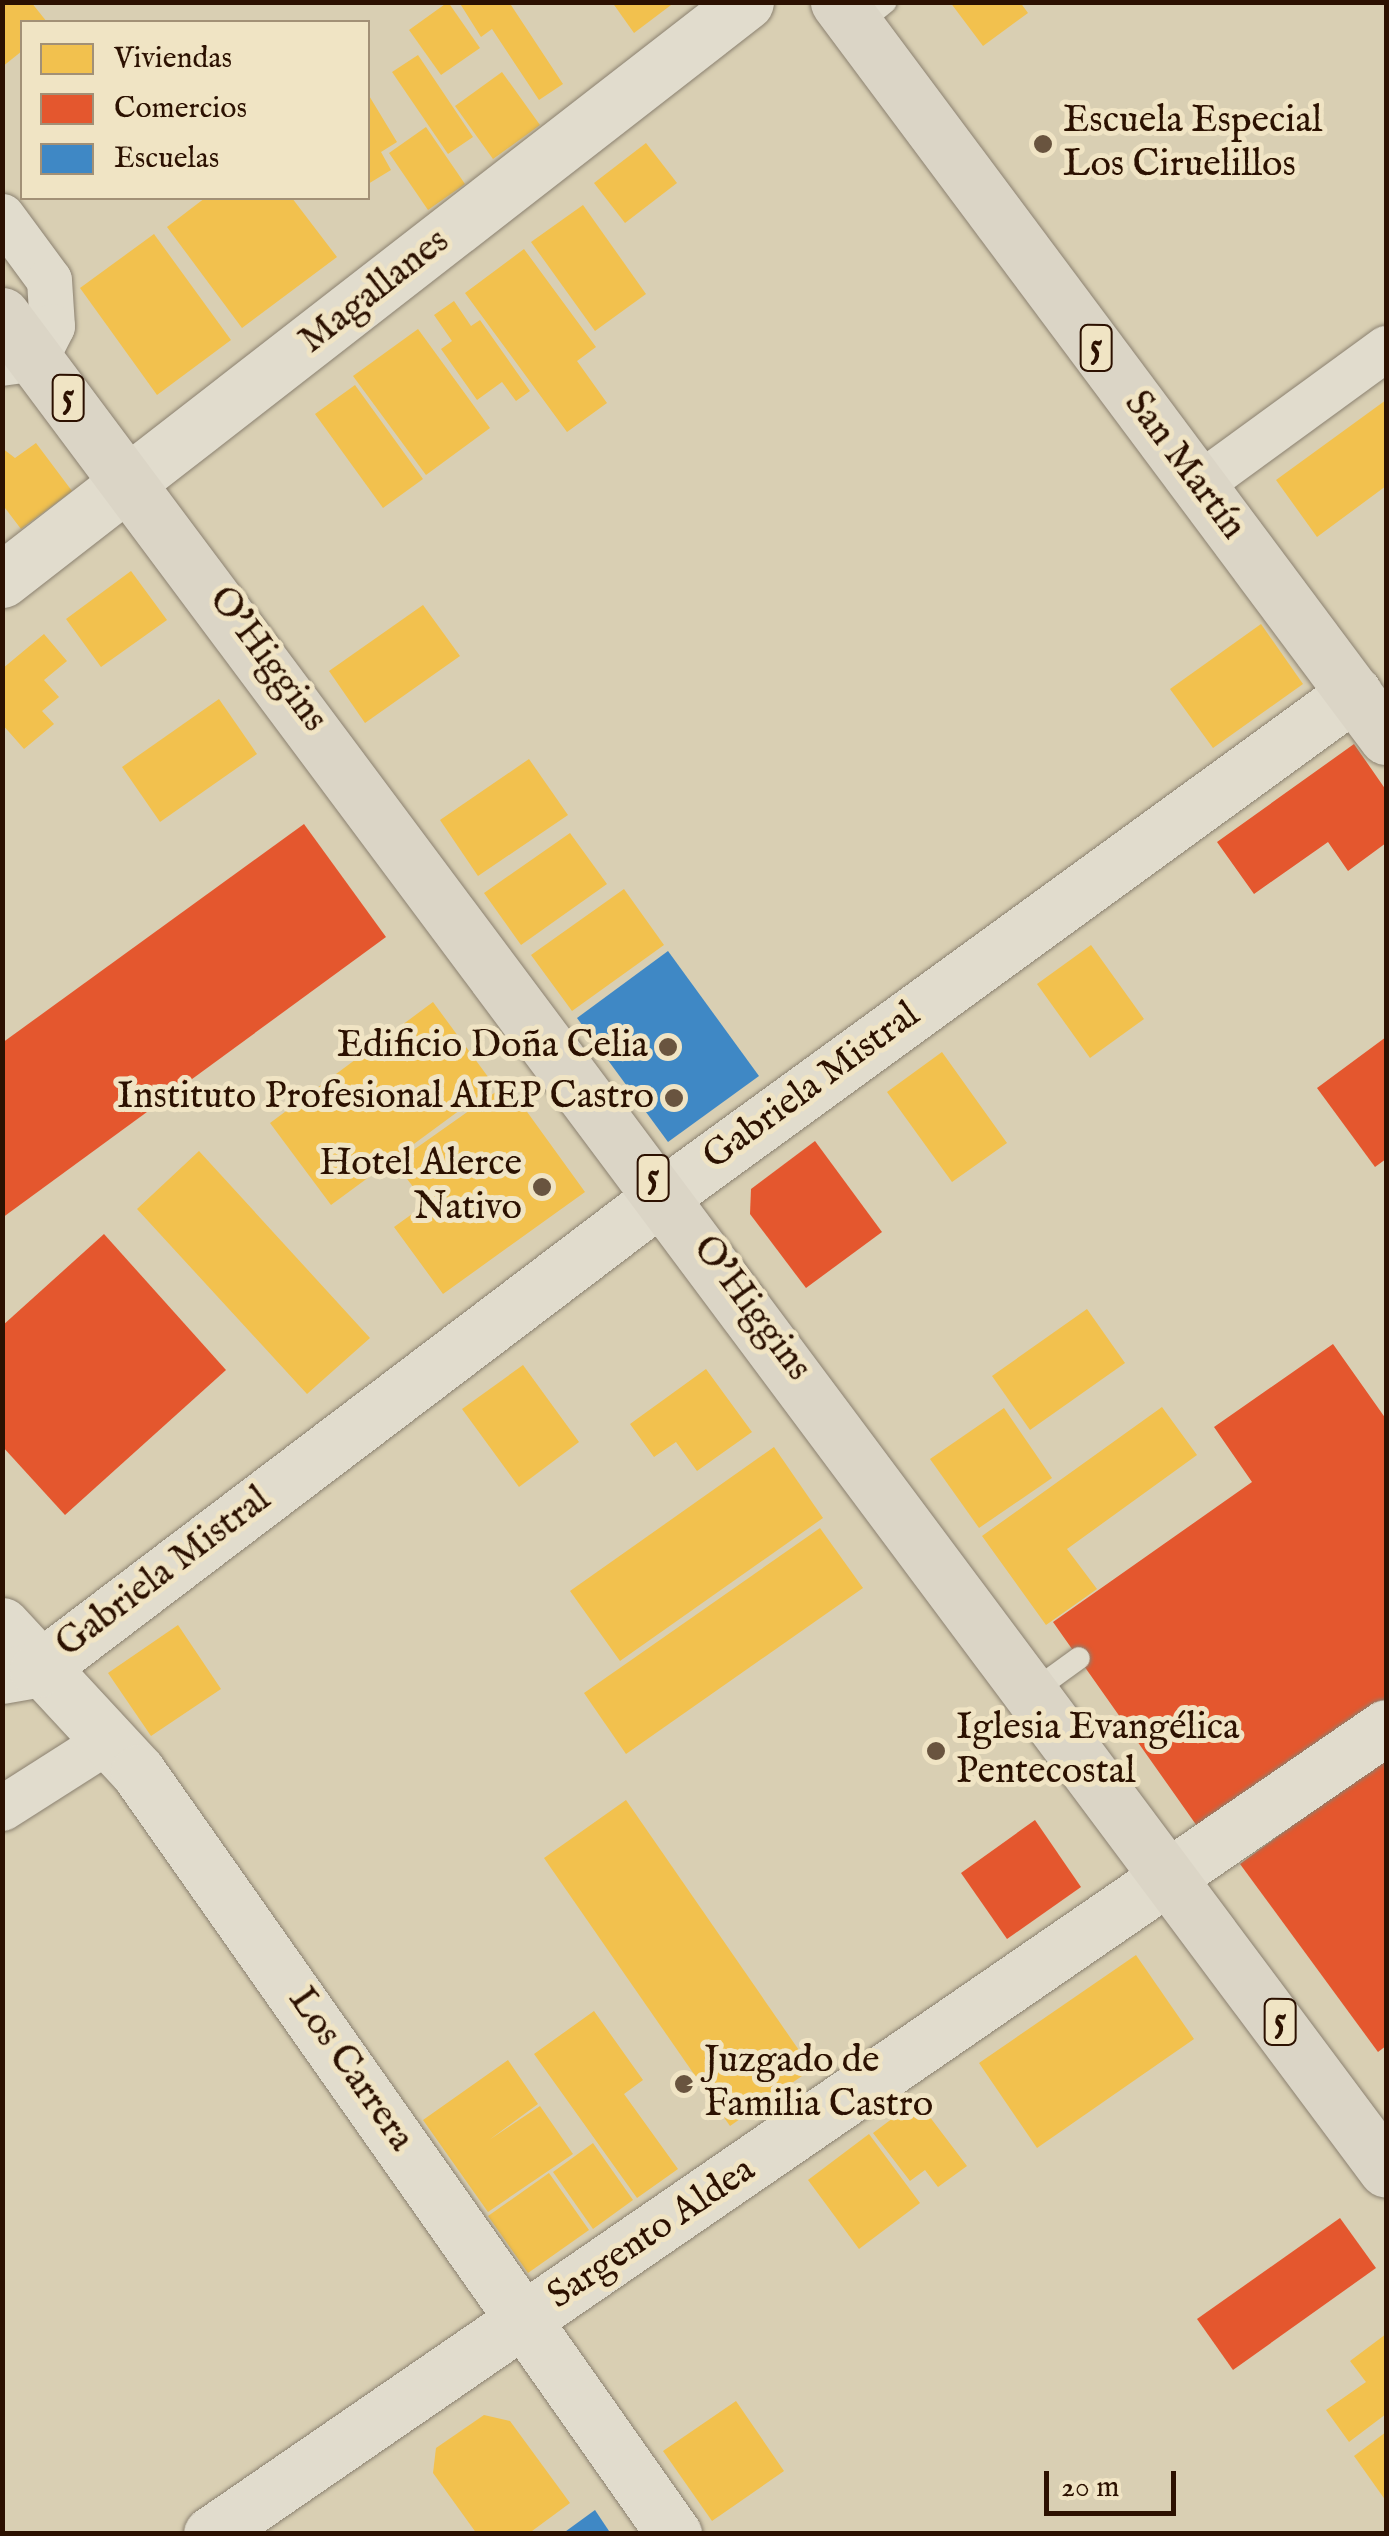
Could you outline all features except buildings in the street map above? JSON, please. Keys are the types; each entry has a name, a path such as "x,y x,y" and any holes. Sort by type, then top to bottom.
{"highway":[{"name":"San Martín","path":"860,10 1198,485 1386,737"},
{"name":"O'Higgins","path":"2,315 19,360 133,481 1173,1875 1386,2170"}],"main road":[{"name":"Magallanes","path":"2,580 133,481 722,10"},
{"name":"Gabriela Mistral","path":"20,1673 665,1194 1354,693"},
{"name":"Los Carrera","path":"2,1625 20,1673 107,1740 528,2319 674,2534"},
{"name":"Sargento Aldea","path":"211,2534 1386,1727"}],"street":[{"path":"2,216 49,280 52,326 19,360"},
{"path":"1198,485 1386,348"},
{"path":"2,1808 107,1740"}],"lane":[{"path":"1034,1690 1079,1658"}],"place":[{"name":"Escuela Especial Los Ciruelillos","path":"1043,144"},
{"name":"Edificio Doña Celia","path":"668,1047"},
{"name":"Instituto Profesional AIEP Castro","path":"674,1098"},
{"name":"Hotel Alerce Nativo","path":"542,1187"},
{"name":"Iglesia Evangélica Pentecostal","path":"936,1751"},
{"name":"Juzgado de Familia Castro","path":"684,2084"}]}
